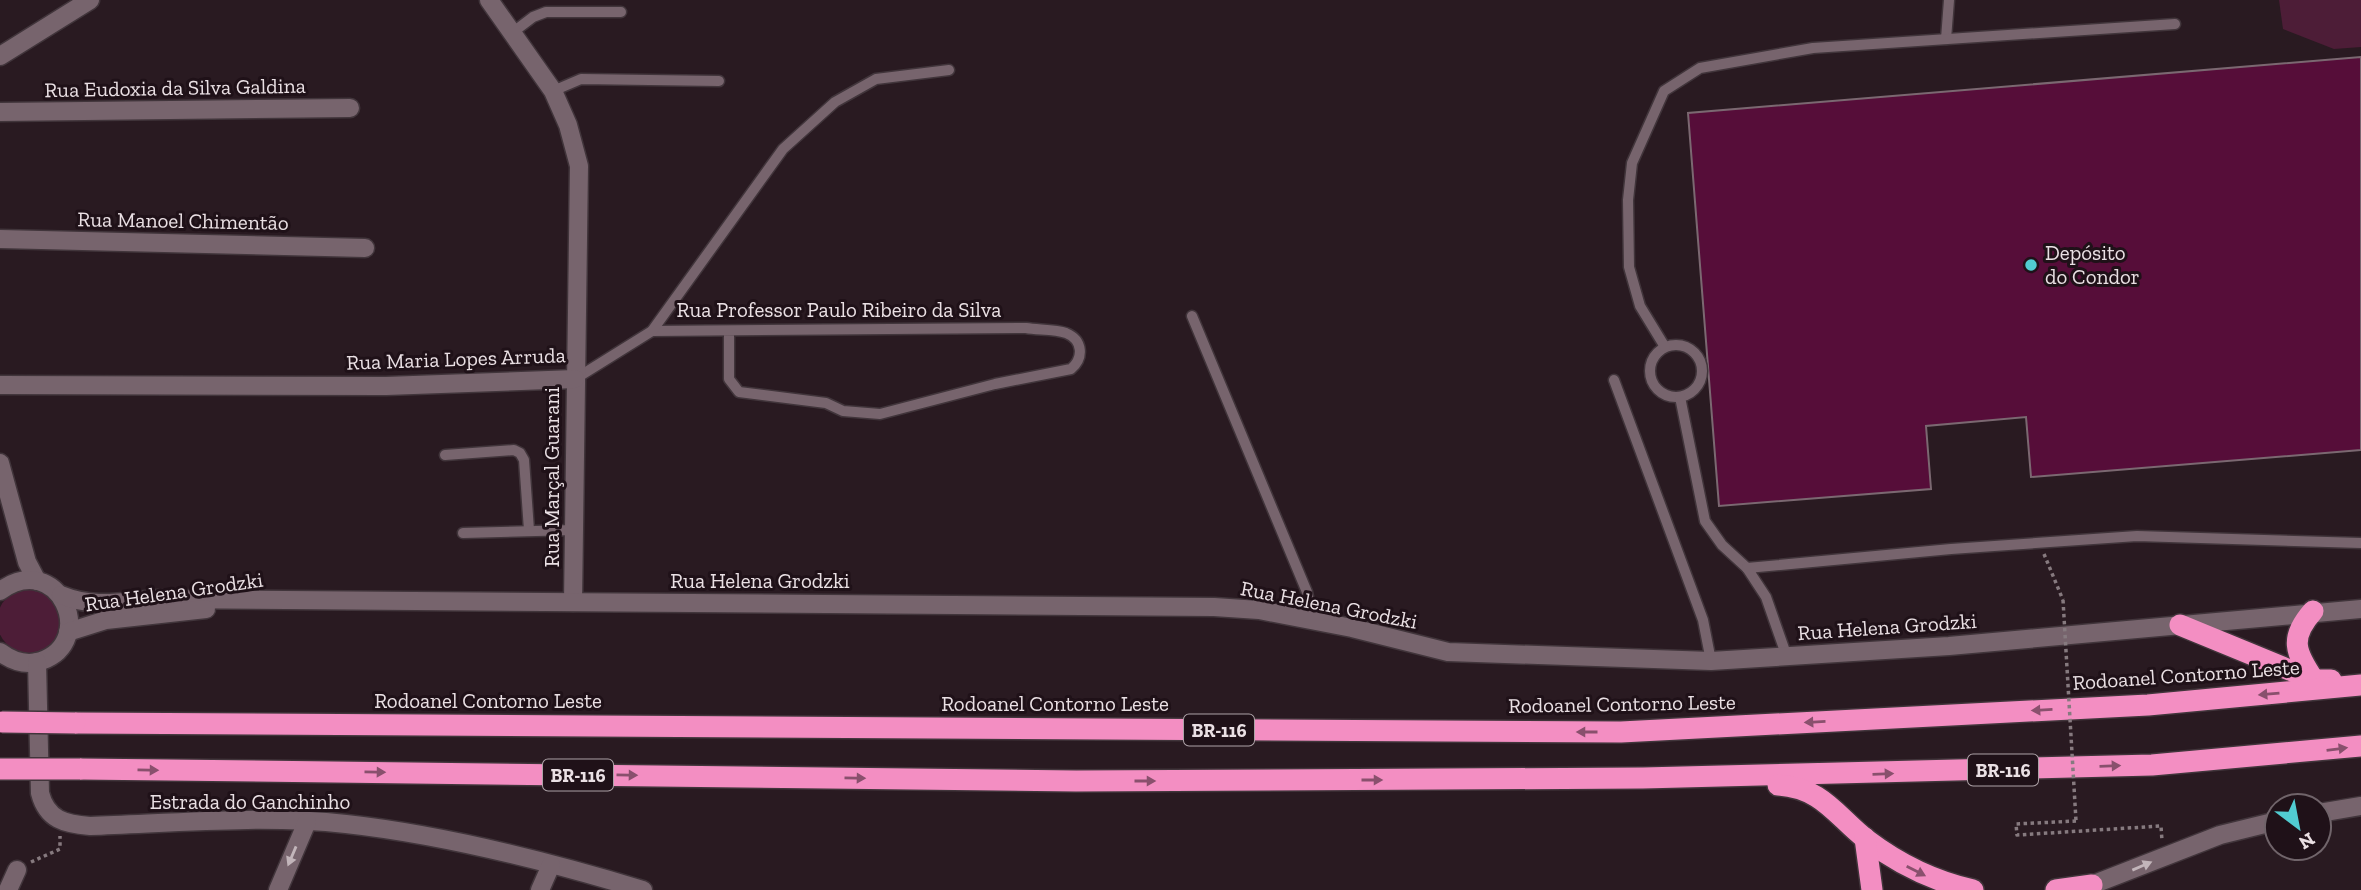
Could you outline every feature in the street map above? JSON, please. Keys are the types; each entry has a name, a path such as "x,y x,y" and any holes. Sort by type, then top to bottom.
{"highway":[{"path":"2313,611 2300,625 2296,645 2314,680"},
{"path":"2180,625 2314,680 2361,683"},
{"name":"Rodoanel Contorno Leste","path":"1,722 1621,732 2147,705 2361,683"},
{"name":"BR-116","path":"0,769 1076,781 1643,778 2152,765 2361,746"},
{"path":"1643,778 1787,786 1806,791 1839,811 1865,838 1931,878 1973,890"},
{"path":"1865,838 1872,890"},
{"path":"2056,890 2085,888"}],"main road":[{"path":"0,56 90,0"},
{"name":"Rua Marçal Guarani","path":"489,0 553,91 568,125 579,166 573,602"},
{"name":"Rua Eudoxia da Silva Galdina","path":"0,112 350,108"},
{"name":"Rua Manoel Chimentão","path":"0,239 365,248"},
{"name":"Rua Maria Lopes Arruda","path":"0,385 386,386 575,379"},
{"path":"0,463 27,562 29,580 0,591"},
{"name":"Rua Helena Grodzki","path":"29,580 61,596 88,605 159,599 1213,607 1259,610 1448,652 1711,661 2180,625 2361,608"},
{"path":"0,652 19,662 37,662 56,652 68,632 69,619 61,596"},
{"name":"Rua Helena Grodzki","path":"68,632 106,620 286,600"},
{"path":"37,662 40,793 43,805 60,822"},
{"path":"2333,811 2361,806"},
{"name":"Estrada do Ganchinho","path":"60,822 90,826 307,822 399,831 551,865 643,890"},
{"path":"278,890 307,822"},
{"path":"2085,888 2220,835 2263,824"},
{"path":"540,890 551,865"},
{"path":"8,890 17,870"}],"lane":[{"path":"1945,39 1949,0"},
{"path":"512,33 547,12 621,12"},
{"path":"1665,347 1640,306 1629,267 1628,200 1632,163 1664,91 1700,68 1813,48 2175,24"},
{"name":"Rua Maria Lopes Arruda","path":"575,379 652,331 783,149 835,102 876,79 949,70"},
{"path":"553,91 581,79 719,81"},
{"path":"1192,316 1307,592 1313,621"},
{"name":"Rua Professor Paulo Ribeiro da Silva","path":"652,331 1026,328 1066,333 1076,341 1081,351 1079,362 1071,369 995,384 880,414 843,411 826,403 739,392 729,379 729,331"},
{"path":"1681,345 1696,352 1700,359 1703,375 1700,383 1688,395 1680,397 1664,394 1652,382 1650,366 1653,358 1665,347 1681,345"},
{"path":"1614,380 1703,620 1711,661"},
{"path":"1680,397 1705,521 1722,545 1747,568 1766,597 1787,657"},
{"path":"445,455 514,450 520,453 524,460 529,530"},
{"path":"463,533 574,530"},
{"path":"1747,568 2137,536 2361,543"}],"path":[{"path":"2039,543 2063,600 2076,821 2016,824 2017,835 2161,826 2163,857"},
{"path":"17,870 60,849 60,822"}],"shaded area":[{"path":"2279,0 2361,0 2361,47 2334,49 2283,29"},
{"path":"23,589 35,589 52,598 59,609 59,633 52,644 35,653 23,653 11,648 2,639 -3,627 -3,615 2,603 11,594"}],"building":[{"name":"Depósito do Condor","path":"2361,57 2361,450 2031,477 2026,417 1926,426 1931,489 1719,506 1688,113"}],"place":[{"name":"Depósito do Condor","path":"2031,265"}]}
